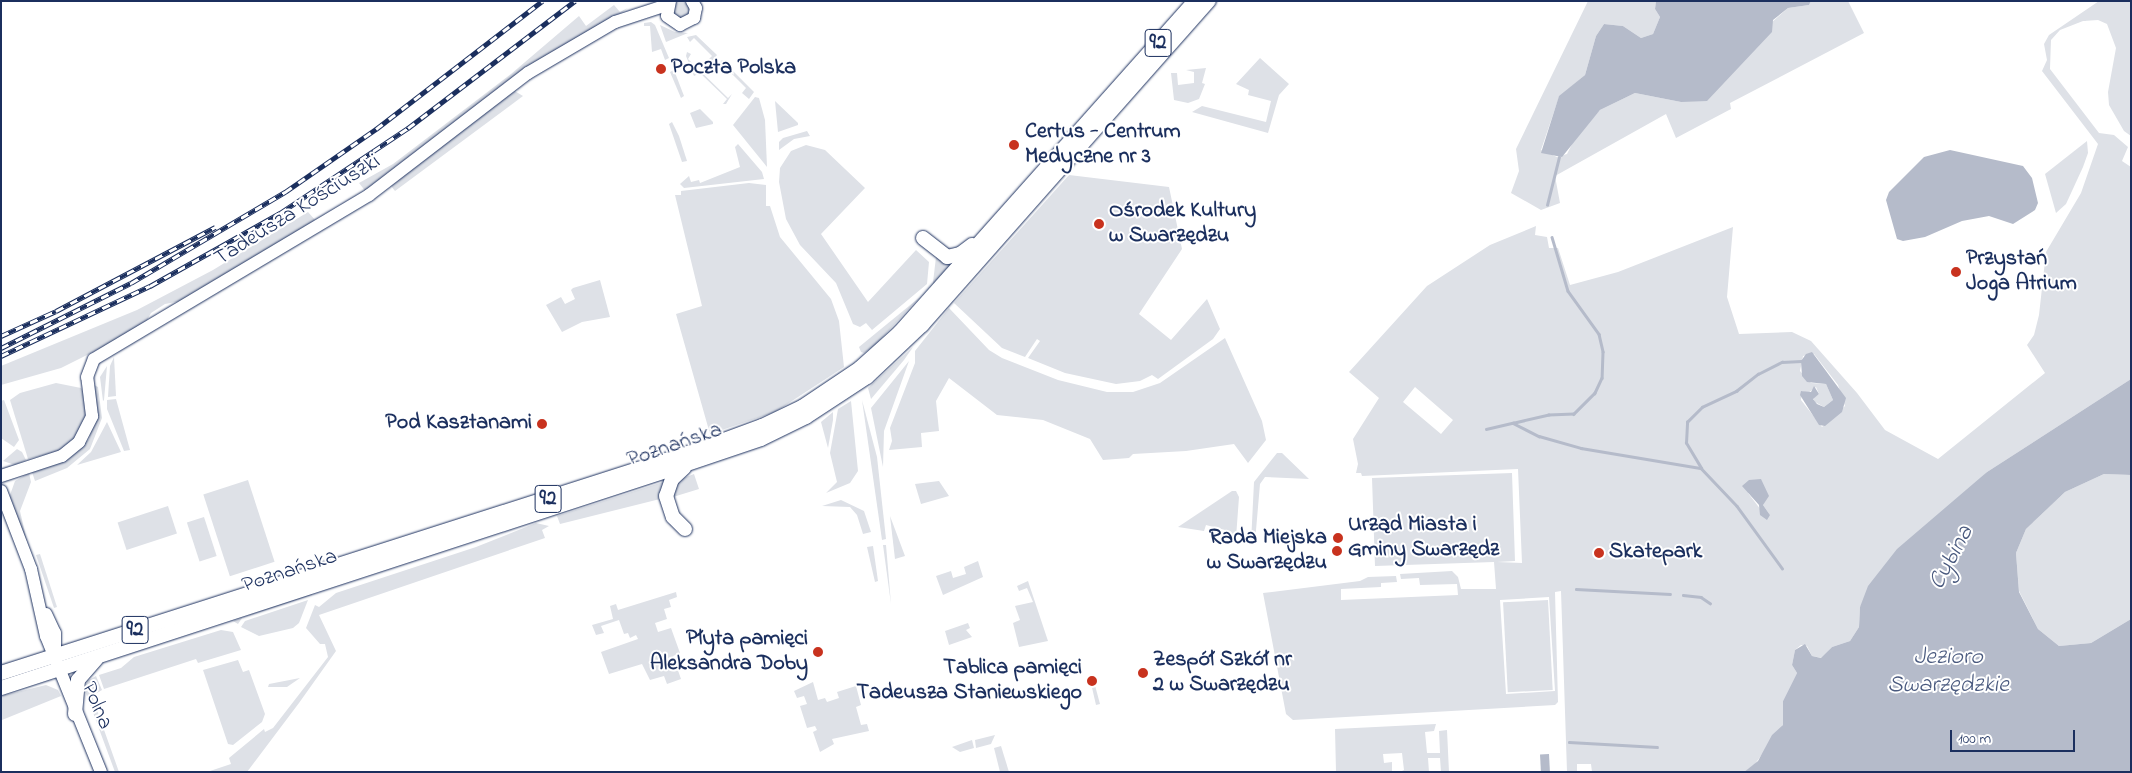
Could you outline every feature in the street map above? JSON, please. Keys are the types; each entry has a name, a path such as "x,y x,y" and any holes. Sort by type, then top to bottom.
{"main road":[{"name":"Poznańska","path":"875,363 1195,1"},
{"name":"Poznańska","path":"1,688 761,439 834,393 875,363 934,312 1209,1"},
{"path":"923,238 940,254 952,257 963,253 991,232"},
{"name":"Poznańska","path":"1,673 694,451 775,420 834,393"},
{"path":"685,529 672,517 666,489 672,479 690,463"},
{"path":"75,714 78,680 84,669 102,654"}],"street":[{"path":"668,8 677,25 687,24 694,18 696,4"},
{"name":"Tadeusza Kościuszki","path":"1,476 62,456 79,442 92,416 87,377 89,365 96,358 369,195 520,78 603,28 639,14 668,8"},
{"name":"Polna","path":"1,491 26,554 41,605 55,633 55,655 75,714 100,772"}],"shaded area":[{"path":"681,1 687,4 690,10 687,16 681,19 675,16 672,10 675,4"},
{"path":"1588,1 1656,1 1655,9 1660,17 1653,34 1641,38 1623,26 1604,24 1596,36 1585,75 1559,97 1541,150 1557,157 1567,154 1575,138 1600,110 1635,93 1681,102 1788,8 1809,5 1811,1 1848,1 1864,33 1730,103 1731,109 1676,138 1666,114 1555,176 1560,203 1541,210 1511,193 1519,171 1516,149"},
{"path":"2099,1 2131,1 2131,136 2124,131 2109,105 2108,92 2116,48 2107,24 2098,20 2083,21 2060,30 2051,40 2050,69 2099,133 2114,135 2128,147 2122,161 2131,167 2131,379 1987,472 1860,607 1859,627 1850,641 1832,647 1822,658 1812,656 1807,646 1801,645 1795,650 1792,665 1797,673 1783,701 1783,725 1755,764 1744,772 1592,772 1591,764 1577,764 1577,772 1567,772 1561,591 1555,592 1558,702 1555,705 1293,720 1286,714 1263,593 1360,581 1368,577 1396,576 1397,582 1381,583 1381,587 1341,589 1341,600 1458,595 1457,584 1420,585 1419,578 1401,579 1400,574 1452,571 1458,577 1461,589 1496,589 1494,562 1375,566 1372,478 1512,473 1515,561 1497,562 1522,563 1518,469 1362,476 1361,473 1356,473 1358,464 1353,439 1379,398 1349,372 1427,286 1490,245 1536,226 1535,235 1547,237 1549,248 1558,248 1570,285 1618,272 1733,227 1727,297 1739,334 1792,332 1811,341 1857,393 1885,430 1938,459 2045,373 2027,345 2034,335 2039,315 2046,252 2081,193 2098,144 2042,71 2047,60 2044,44 2049,35","holes":["1814,354 1838,385 1845,406 1822,427 1801,400 1802,391 1808,393 1816,387 1819,394 1813,398 1815,402 1824,407 1833,400 1826,384 1811,383 1800,371 1803,356","1415,387 1453,420 1441,434 1403,402","1748,493 1765,498 1763,505 1770,515 1761,510","1549,597 1555,691 1506,694 1500,600"]},
{"path":"614,5 620,12 628,8 366,192 359,183 393,164 511,74 579,16 586,26"},
{"path":"651,22 655,25 669,58 665,60 661,49 652,52 650,26 644,26 644,23"},
{"path":"660,25 675,32 688,33 666,42"},
{"path":"696,35 717,55 712,61 708,60 712,56 694,38 690,42 687,37"},
{"path":"687,52 691,54 688,59 728,98 732,94 726,104 723,104 727,99 700,73 694,76 686,56"},
{"path":"1260,58 1289,84 1279,95 1268,133 1192,112 1202,106 1266,122 1271,101 1248,95 1249,90 1236,84"},
{"path":"722,60 754,92 749,99 742,93 746,88 722,64 716,68"},
{"path":"1206,68 1202,83 1205,84 1199,99 1188,103 1174,100 1171,73 1177,73 1178,85 1194,83 1194,72 1186,70"},
{"path":"674,70 684,96 681,98 670,72"},
{"path":"513,90 523,96 395,191 391,186"},
{"path":"755,97 759,98 765,120 767,167 733,125"},
{"path":"775,101 798,123 798,125 778,132"},
{"path":"700,109 713,124 696,128 690,113"},
{"path":"672,122 679,136 687,161 682,162 669,124"},
{"path":"807,131 810,136 794,139 779,150 779,142 783,138"},
{"path":"2087,141 2088,153 2083,167 2066,204 2056,213 2045,174"},
{"path":"738,144 762,172 764,179 684,188 680,184 689,176 691,182 699,180 700,183 740,167 735,147"},
{"path":"806,145 825,150 865,188 821,234 868,302 916,250 929,262 927,284 872,330 866,323 860,327 853,324 836,283 800,245 786,219 779,182 780,168 791,151"},
{"path":"1069,175 1169,187 1182,249 1139,314 1171,340 1207,299 1220,329 1213,339 1158,379 1152,375 1140,381 1116,384 1065,373 1028,358 1040,341 1037,339 1025,357 1002,348 954,303"},
{"path":"749,183 766,185 766,206 770,206 780,237 831,299 839,321 844,367 775,412 710,434 676,314 702,306 675,195 681,195 681,191"},
{"path":"308,212 316,221 181,301 165,304 151,313 146,322 123,337 61,368 1,385 1,366 137,310 213,270"},
{"path":"936,257 958,261 932,291"},
{"path":"600,280 610,317 582,322 562,332 546,305 561,297 565,304 575,299 571,290 573,288"},
{"path":"920,297 875,345 864,353 861,352 859,347"},
{"path":"949,308 989,350 1002,358 1058,380 1107,392 1133,392 1160,383 1225,338 1262,421 1266,440 1248,463 1234,444 1186,451 1133,454 1129,458 1103,460 1090,439 1043,420 997,415 949,378 936,401 939,431 921,433 922,447 889,450 892,441 890,428 915,363 915,351"},
{"path":"913,347 904,360 871,399 868,388"},
{"path":"114,357 116,396 108,397 110,366"},
{"path":"909,361 884,431 883,467 871,408"},
{"path":"107,366 104,400 103,401 100,377"},
{"path":"56,383 81,388 85,394 87,412 79,434 60,451 28,459 10,400 20,393"},
{"path":"94,385 98,387 102,418 90,449 67,468 35,481 32,472 70,458 89,439 97,410"},
{"path":"116,399 130,450 124,451 107,409 107,400"},
{"path":"4,400 19,440 14,447 1,438 1,401"},
{"path":"862,400 877,457 886,539 882,540"},
{"path":"851,401 858,471 850,483 826,493 837,482 830,453 838,409"},
{"path":"833,412 833,420 828,448 821,422"},
{"path":"107,422 121,452 77,465 91,452"},
{"path":"17,449 22,452 26,460 15,465 3,461"},
{"path":"1277,453 1282,453 1309,479 1265,477 1260,484 1255,542 1251,543 1254,482"},
{"path":"29,473 31,482 20,511 29,550 10,504 10,495 15,481"},
{"path":"694,474 699,489 673,497 673,490 681,479"},
{"path":"2104,474 2131,475 2131,619 2091,643 2059,646 2038,629 2019,591 2016,553 2026,529 2065,492"},
{"path":"248,480 275,562 230,576 203,495"},
{"path":"939,481 949,496 921,504 915,484"},
{"path":"663,482 671,527 660,499 560,524 557,516"},
{"path":"1232,491 1236,491 1239,497 1236,538 1228,538 1229,531 1206,525 1204,531 1178,527"},
{"path":"841,500 864,511 871,532 863,534 857,515 850,507 822,506"},
{"path":"168,506 177,534 127,550 118,522"},
{"path":"890,516 905,556 895,559"},
{"path":"204,517 217,556 200,562 187,523"},
{"path":"536,523 549,526 542,530 545,538 319,615 336,651 299,703 247,772 207,772 231,764 229,758 264,729 265,732 273,728 328,657 325,644 320,644 306,628 315,605 319,607 336,593 476,547"},
{"path":"883,545 886,545 891,604"},
{"path":"873,546 878,581 875,582 867,547"},
{"path":"40,554 57,607 54,608 36,555"},
{"path":"978,561 983,577 943,595 936,576 951,571 953,578 966,574 964,567"},
{"path":"1028,581 1048,641 1019,647 1013,623 1020,620 1015,606 1033,602 1027,588 1019,591 1017,586"},
{"path":"676,592 677,597 669,600 671,607 664,609 667,619 655,623 658,632 671,628 680,653 673,656 681,679 667,684 664,676 650,680 642,664 609,674 601,652 638,639 636,635 630,638 628,633 624,634 619,620 601,626 604,633 596,635 592,625 613,619 610,606 616,604 618,610"},
{"path":"311,593 312,595 242,618 238,624 233,621"},
{"path":"308,600 299,623 293,628 259,636 241,627 245,621"},
{"path":"1548,600 1553,690 1508,692 1503,602"},
{"path":"968,623 970,628 966,630 972,637 949,645 945,631"},
{"path":"221,630 233,632 241,650 198,663 196,659 104,689 99,675 121,668 134,657"},
{"path":"238,660 243,672 249,670 265,714 262,722 233,745 228,744 203,670"},
{"path":"96,676 102,690 92,696 119,772 115,772 85,691 87,681"},
{"path":"300,678 287,687 268,687 269,684"},
{"path":"1093,678 1100,704 1096,705 1090,679"},
{"path":"813,682 818,700 825,698 827,702 839,698 837,692 856,686 861,705 856,707 861,725 867,724 869,731 832,739 834,744 820,752 813,732 817,730 815,726 807,728 800,706 807,704 804,696 797,698 794,691"},
{"path":"46,685 58,690 61,696 2,720 1,696"},
{"path":"1436,724 1434,731 1425,732 1427,753 1440,753 1439,731 1447,730 1449,772 1441,772 1440,758 1428,758 1429,772 1400,772 1404,770 1402,753 1383,754 1384,763 1392,762 1392,772 1336,772 1335,729"},
{"path":"995,735 991,744 976,748 975,740"},
{"path":"972,740 974,748 960,752 952,747"},
{"path":"1001,746 1009,772 1000,772 994,748"}],"water":[{"path":"1656,1 1811,1 1809,5 1788,8 1773,20 1772,32 1707,101 1681,102 1635,93 1600,110 1562,157 1541,153 1559,96 1585,75 1596,36 1604,24 1623,26 1641,38 1653,34 1660,17 1655,9"},
{"path":"1950,150 2023,166 2032,178 2038,203 2035,210 2013,224 1989,216 1962,221 1925,237 1903,241 1897,239 1886,200 1889,192 1924,157"},
{"path":"1812,352 1846,398 1842,412 1825,426 1819,425 1800,395 1801,391 1811,392 1814,386 1819,394 1813,399 1817,404 1824,407 1833,400 1826,384 1807,382 1802,376 1801,361 1806,354"},
{"name":"Jezioro Swarzędzkie","path":"2131,379 2131,475 2104,474 2065,492 2026,529 2016,553 2019,592 2038,629 2059,646 2091,643 2131,619 2131,772 1744,772 1758,761 1772,735 1783,725 1783,701 1797,673 1792,665 1795,650 1805,644 1812,656 1821,658 1832,647 1850,641 1859,627 1860,607 1868,586 1897,549 1987,472"},
{"path":"1761,479 1769,496 1763,505 1770,515 1767,520 1760,515 1759,505 1742,486 1749,480"},
{"path":"1540,754 1549,754 1550,772 1541,772"}],"waterway":[{"path":"1547,205 1559,157"},
{"path":"1552,237 1568,291 1599,334 1603,352 1602,378 1595,393 1574,414 1549,415 1513,423 1539,436 1581,448 1701,468 1737,506 1782,568"},
{"path":"1701,468 1686,443 1687,422 1702,407 1736,391 1758,374 1782,362 1801,361"},
{"path":"1486,429 1513,423"},
{"path":"1576,589 1670,594"},
{"path":"1683,595 1701,597 1710,603"},
{"path":"1569,742 1657,747"}],"railway":[{"path":"1,348 131,283 285,192 376,129 542,1"},
{"path":"1,356 150,286 280,213 408,128 575,1"},
{"path":"1,336 56,311 215,227"}],"place":[{"name":"Poczta Polska","path":"661,69"},
{"name":"Certus - Centrum Medyczne nr 3","path":"1014,145"},
{"name":"Ośrodek Kultury w Swarzędzu","path":"1099,224"},
{"name":"Przystań Joga Atrium","path":"1956,272"},
{"name":"Pod Kasztanami","path":"542,424"},
{"name":"Urząd Miasta i Gminy Swarzędz","path":"1338,538"},
{"name":"Rada Miejska w Swarzędzu","path":"1337,551"},
{"name":"Skatepark","path":"1599,553"},
{"name":"Płyta pamięci Aleksandra Doby","path":"818,652"},
{"name":"Zespół Szkół nr 2 w Swarzędzu","path":"1143,673"},
{"name":"Tablica pamięci Tadeusza Staniewskiego","path":"1092,681"}],"water label":[{"name":"Cybina","path":"1952,558"}]}
